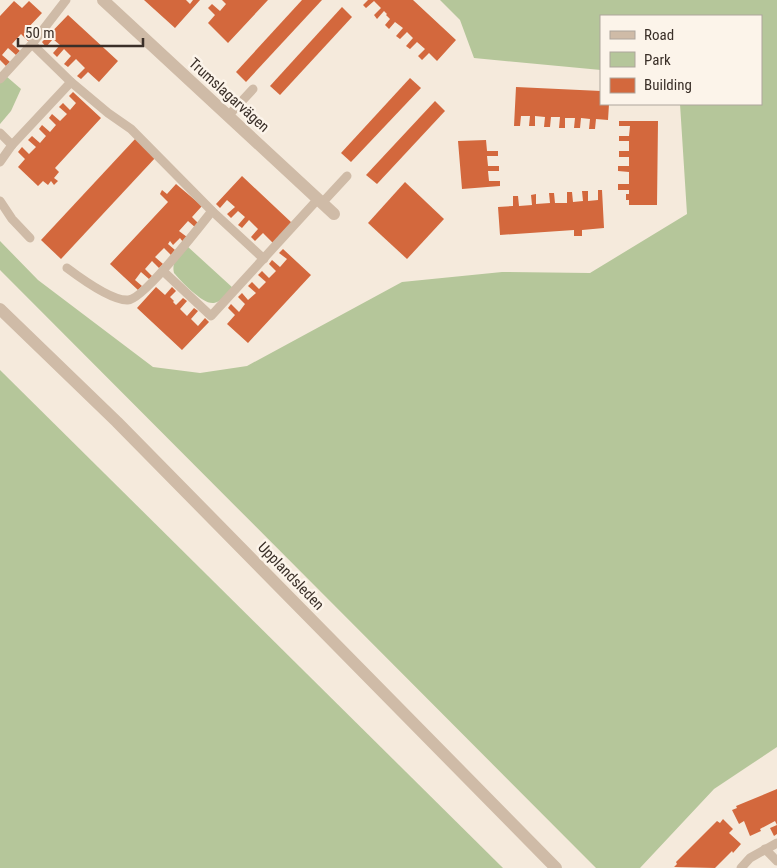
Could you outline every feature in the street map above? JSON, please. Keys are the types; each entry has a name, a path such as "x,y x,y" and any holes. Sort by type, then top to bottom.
{"street":[{"name":"Trumslagarvägen","path":"103,0 334,214"},
{"name":"Upplandsleden","path":"0,309 116,422 556,868"}],"lane":[{"path":"0,79 32,44 66,0"},
{"path":"32,44 71,82 108,113 131,129 212,211 264,259"},
{"path":"0,162 12,145 71,82"},
{"path":"228,116 253,89"},
{"path":"0,134 12,145"},
{"path":"163,271 211,316 320,201 347,176"},
{"path":"0,201 12,219 30,238"},
{"path":"67,268 97,289 116,298 128,300 135,298 163,271 212,211"},
{"path":"741,868 750,858 777,843"},
{"path":"765,849 777,861"}],"green space":[{"path":"440,0 777,0 777,747 714,789 640,868 596,868 0,270 0,241 38,280 153,367 200,373 247,366 402,282 502,272 590,273 687,214 680,105 762,105 762,15 600,15 600,70 474,58 460,20"},
{"path":"6,76 21,89 11,111 0,124 0,82"},
{"path":"187,246 233,288 219,301 209,303 204,300 174,273 175,262"},
{"path":"0,370 503,868 0,868"}],"building":[{"path":"144,0 186,0 190,4 193,0 200,0 175,28"},
{"path":"222,0 268,0 228,43 208,23 215,15 208,8 212,4 220,11 226,4"},
{"path":"302,0 322,0 246,82 236,72"},
{"path":"368,0 413,0 456,40 437,61 429,53 422,60 418,56 425,49 417,42 410,49 406,46 413,38 407,32 400,39 396,36 403,28 395,22 389,29 385,25 390,19 387,14 384,11 377,19 374,15 381,8 374,1 366,8 363,5"},
{"path":"14,1 22,8 29,1 42,13 25,31 32,37 28,41 21,34 12,44 20,51 16,55 8,48 2,55 10,62 6,66 0,60 0,16"},
{"path":"342,7 352,17 280,95 270,86"},
{"path":"68,15 118,61 99,82 88,72 81,79 77,76 85,68 76,59 68,67 64,64 71,56 64,49 57,57 53,53 60,45 53,39 46,47 42,42"},
{"path":"410,78 421,88 351,162 341,153"},
{"path":"516,87 600,91 600,105 609,105 608,120 596,119 595,129 589,129 590,119 581,118 580,128 574,128 575,118 565,118 565,128 559,128 560,117 551,117 550,127 544,127 545,117 535,116 535,126 529,126 530,116 521,116 520,126 514,126"},
{"path":"73,92 101,118 55,168 59,172 54,178 58,181 54,185 51,181 48,185 43,181 38,186 18,167 25,159 18,152 22,147 29,154 36,147 28,140 32,136 40,143 46,136 39,129 42,125 50,132 56,125 49,118 52,114 60,121 67,114 59,107 63,103 70,110 76,103 69,96"},
{"path":"435,101 445,111 377,184 366,175"},
{"path":"619,121 658,121 657,205 629,205 629,200 626,200 626,194 629,194 629,190 618,190 618,184 629,184 629,172 618,171 618,166 629,166 629,157 619,157 619,151 629,151 629,141 619,141 619,136 629,136 630,126 619,126"},
{"path":"136,138 156,157 61,259 41,240"},
{"path":"486,140 487,151 498,151 498,156 487,156 488,166 499,166 499,171 488,171 489,181 500,181 500,186 462,189 458,141"},
{"path":"242,176 292,223 273,243 263,233 255,241 251,237 258,229 249,220 242,228 238,225 245,217 238,211 231,218 227,214 235,207 227,200 220,208 216,204"},
{"path":"405,182 444,219 407,259 368,223"},
{"path":"176,184 202,206 192,217 199,224 196,228 188,221 179,231 187,237 183,242 180,238 173,245 170,241 168,244 175,250 171,255 164,248 155,257 163,264 159,268 152,261 145,269 152,276 149,279 141,272 135,280 142,286 138,290 110,264 168,202 160,194 162,190 167,194"},
{"path":"598,190 602,190 604,228 582,230 582,236 574,236 574,230 500,235 498,207 513,206 513,196 518,196 519,206 532,205 531,195 536,194 536,204 550,203 549,193 554,193 555,203 567,203 567,192 572,192 573,202 583,201 582,191 588,191 588,201 598,200"},
{"path":"283,249 311,275 248,343 227,324 235,315 228,308 231,304 239,312 245,304 238,297 242,293 248,300 256,293 248,286 252,282 259,289 266,282 258,275 262,271 269,278 276,271 269,264 272,260 280,267 287,259 279,253"},
{"path":"156,287 165,295 172,287 176,291 170,297 176,305 183,298 187,301 180,309 187,316 194,308 198,311 191,319 198,326 205,318 209,322 182,350 137,308"},
{"path":"777,789 777,825 775,821 750,836 744,821 739,824 732,810 737,808 736,806"},
{"path":"723,819 733,829 729,833 741,844 733,853 732,851 715,868 674,867 677,864 676,862 717,821 720,823"},
{"path":"777,825 777,834 774,836 770,828"}]}
